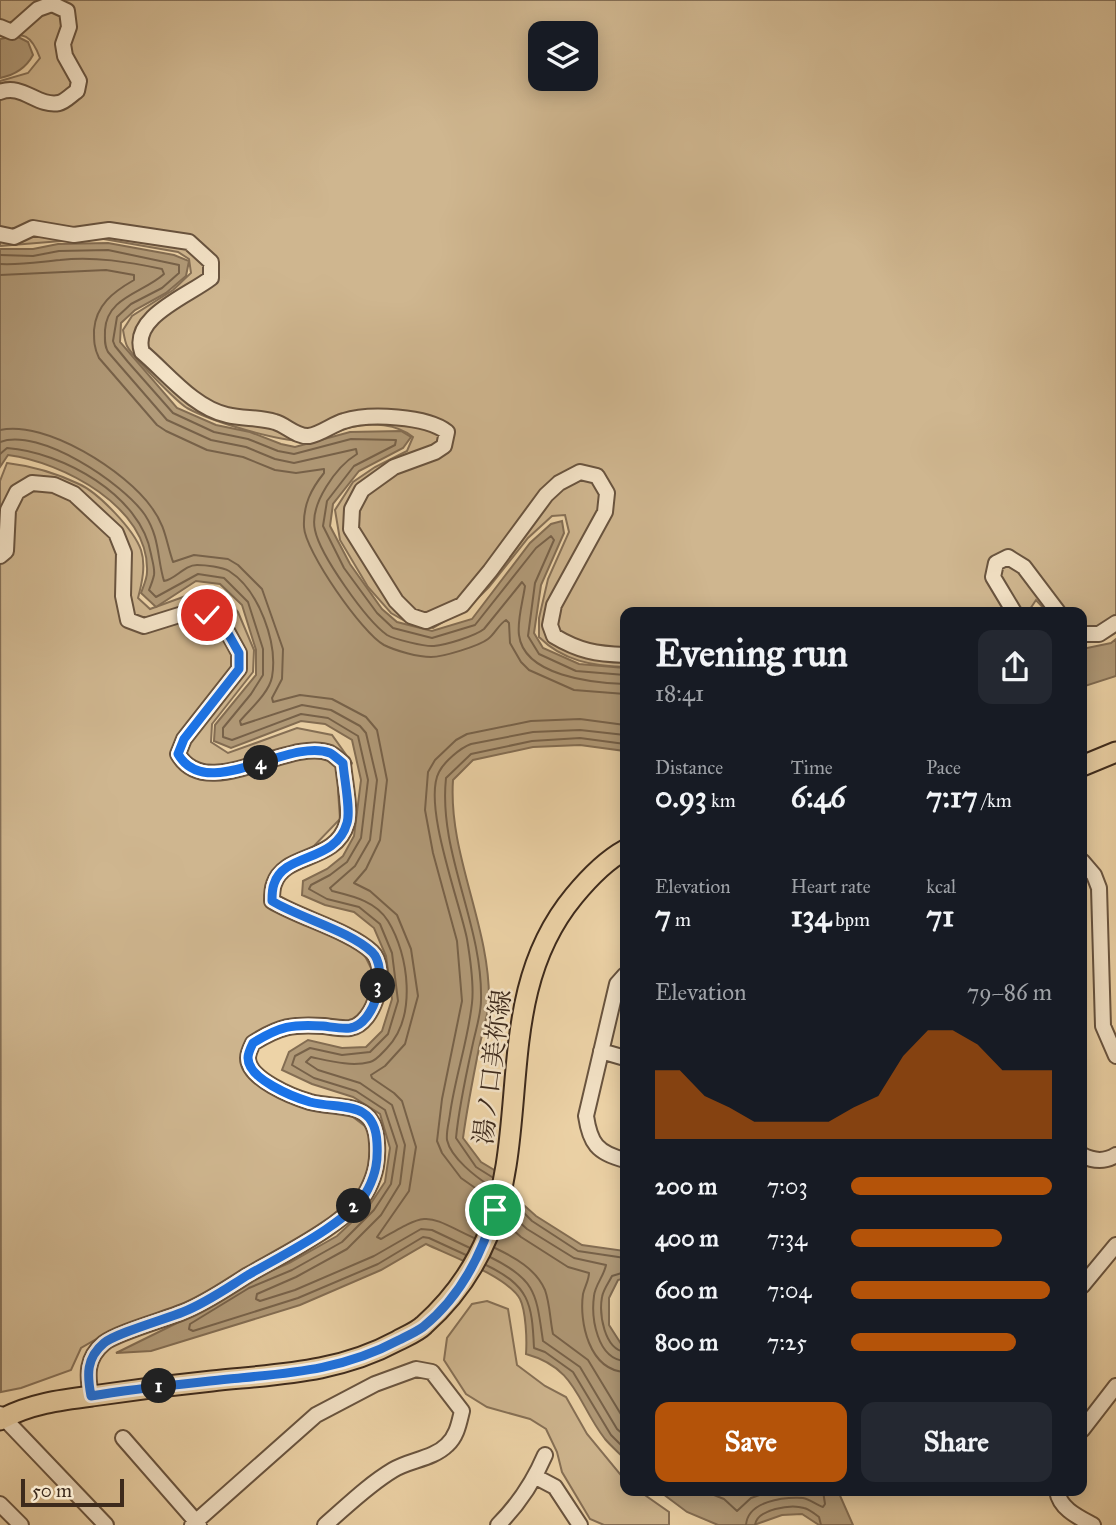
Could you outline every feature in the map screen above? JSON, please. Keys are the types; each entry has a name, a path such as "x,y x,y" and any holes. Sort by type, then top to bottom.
{"main road":[{"path":"1087,764 1116,752"},
{"name":"湯ノ口美祢線","path":"1,1417 53,1400 317,1370 374,1353 421,1328 444,1306 467,1276 488,1235 505,1166 524,998 537,956 559,914 586,881 620,853"}],"street":[{"path":"0,27 12,32 38,9 51,4 66,11 69,27 63,44 65,56 79,80 77,91 60,103 42,102 20,91 0,92"},
{"path":"0,234 15,237 33,228 74,235 109,230 189,242 203,252 211,262 211,278 156,313 145,324 138,342 142,352 199,402 215,411 259,417 309,436 358,417 413,419 437,424 447,432 444,446 394,467 362,490 352,509 351,529 396,601 411,616 426,621 462,604 546,495 559,483 580,472 597,476 607,493 605,512 554,605 550,625 554,636 576,649 603,655 620,655"},
{"path":"0,556 6,551 8,509 17,492 32,483 54,485 74,494 116,533 124,553 123,596 128,620 144,626 189,612 221,621 239,653 239,669 184,739 178,754 185,766 200,772 221,772 312,751 330,754 343,763 348,821 341,838 331,848 288,867 274,882 272,901 288,911 363,944 375,955 380,973 374,1007 366,1021 351,1028 294,1024 274,1030 253,1043 248,1059 255,1075 284,1091 311,1102 348,1106 368,1116 376,1130 378,1166 367,1193 323,1231 206,1300 186,1311 106,1341 92,1356 87,1373 91,1396"},
{"path":"1011,607 993,577 996,563 1008,556 1024,567 1054,607"},
{"path":"1087,634 1100,634 1116,623"},
{"path":"1087,866 1094,874 1099,888 1103,1026 1116,1056"},
{"path":"620,981 586,1116 589,1135 598,1149 620,1158"},
{"path":"601,1051 620,1057"},
{"path":"1087,1158 1109,1160 1116,1155"},
{"path":"1087,1280 1116,1245"},
{"path":"123,1438 196,1524 316,1415 375,1384 416,1369 432,1372 462,1411 456,1434 446,1447 396,1468 372,1484 325,1525"},
{"path":"1087,1424 1116,1386"},
{"path":"1,1417 106,1525"},
{"path":"498,1525 518,1506 536,1477 545,1455"},
{"path":"536,1477 555,1487 580,1525"},
{"path":"1057,1496 1069,1511 1093,1525"},
{"path":"0,1504 21,1525"}],"shaded area":[{"path":"0,0 1116,0 1116,629 1087,636 1087,607 1042,607 1036,600 1031,607 620,607 620,667 579,661 558,652 539,637 539,618 548,579 569,532 565,515 552,516 528,538 489,587 470,606 433,628 414,626 391,613 368,587 340,540 335,510 353,482 407,451 413,437 400,429 367,425 351,427 318,439 294,440 228,424 187,408 131,351 126,344 123,330 132,316 173,290 191,273 189,259 178,252 98,238 0,246 0,81 28,73 40,58 30,40 21,35 0,36"},
{"path":"7,463 62,476 96,495 115,513 141,550 143,568 138,598 150,609 205,589 220,590 238,612 254,650 253,672 212,724 211,742 228,753 297,728 332,735 352,763 338,790 340,819 314,846 283,865 271,905 363,952 371,968 371,1000 354,1023 286,1020 263,1030 249,1042 261,1086 295,1105 349,1114 374,1133 373,1163 363,1188 316,1230 181,1310 107,1333 81,1348 71,1370 21,1388 1,1392 0,481"},
{"path":"487,1301 508,1309 517,1365 545,1386 566,1397 587,1434 620,1474 620,1496 646,1496 669,1512 669,1525 604,1525 590,1519 562,1472 557,1452 546,1429 530,1419 487,1407 466,1394 444,1360 447,1338 472,1304"}],"water":[{"path":"16,36 28,42 33,55 20,70 0,78 0,39"},
{"path":"108,243 174,255 189,261 186,276 166,293 135,310 121,323 120,342 177,408 216,425 250,432 295,447 350,432 401,431 411,437 403,448 359,471 333,504 330,526 350,564 382,609 397,622 432,631 472,619 530,543 551,524 562,521 564,533 541,585 534,633 543,648 579,664 620,668 620,750 580,745 533,747 473,760 453,780 457,835 483,945 489,1001 463,1138 481,1162 511,1180 518,1200 536,1216 582,1245 620,1250 620,1279 609,1298 609,1325 620,1342 620,1454 605,1439 566,1378 543,1360 526,1354 524,1311 520,1299 513,1291 477,1267 426,1244 381,1270 300,1305 151,1351 116,1353 183,1320 246,1282 289,1263 337,1236 369,1206 385,1182 390,1148 380,1114 353,1097 312,1084 282,1070 289,1052 308,1040 342,1048 366,1047 382,1031 392,999 386,956 374,928 354,912 325,905 302,895 303,881 327,869 343,856 354,836 361,780 352,740 325,724 301,721 231,748 214,741 215,725 256,675 256,650 242,605 220,584 196,581 156,607 141,593 147,575 144,549 134,527 119,508 77,478 30,459 8,455 0,467 0,249 33,249 58,244"},
{"path":"1116,639 1116,676 1087,685 1087,648 1111,643"},
{"path":"666,1496 840,1496 853,1525 819,1525 802,1514 782,1515 754,1525 718,1525 687,1512"}],"route":[{"path":"207,615 221,621 239,653 239,669 184,739 178,754 185,766 200,772 221,772 312,751 330,754 343,763 348,821 341,838 331,848 288,867 274,882 272,901 288,911 363,944 375,955 380,973 374,1007 366,1021 351,1028 294,1024 274,1030 253,1043 248,1059 255,1075 284,1091 311,1102 348,1106 368,1116 376,1130 378,1166 367,1193 323,1231 186,1311 106,1341 92,1356 87,1373 91,1396 133,1389 317,1370 374,1353 421,1328 444,1306 467,1276 488,1235 495,1210"}]}
